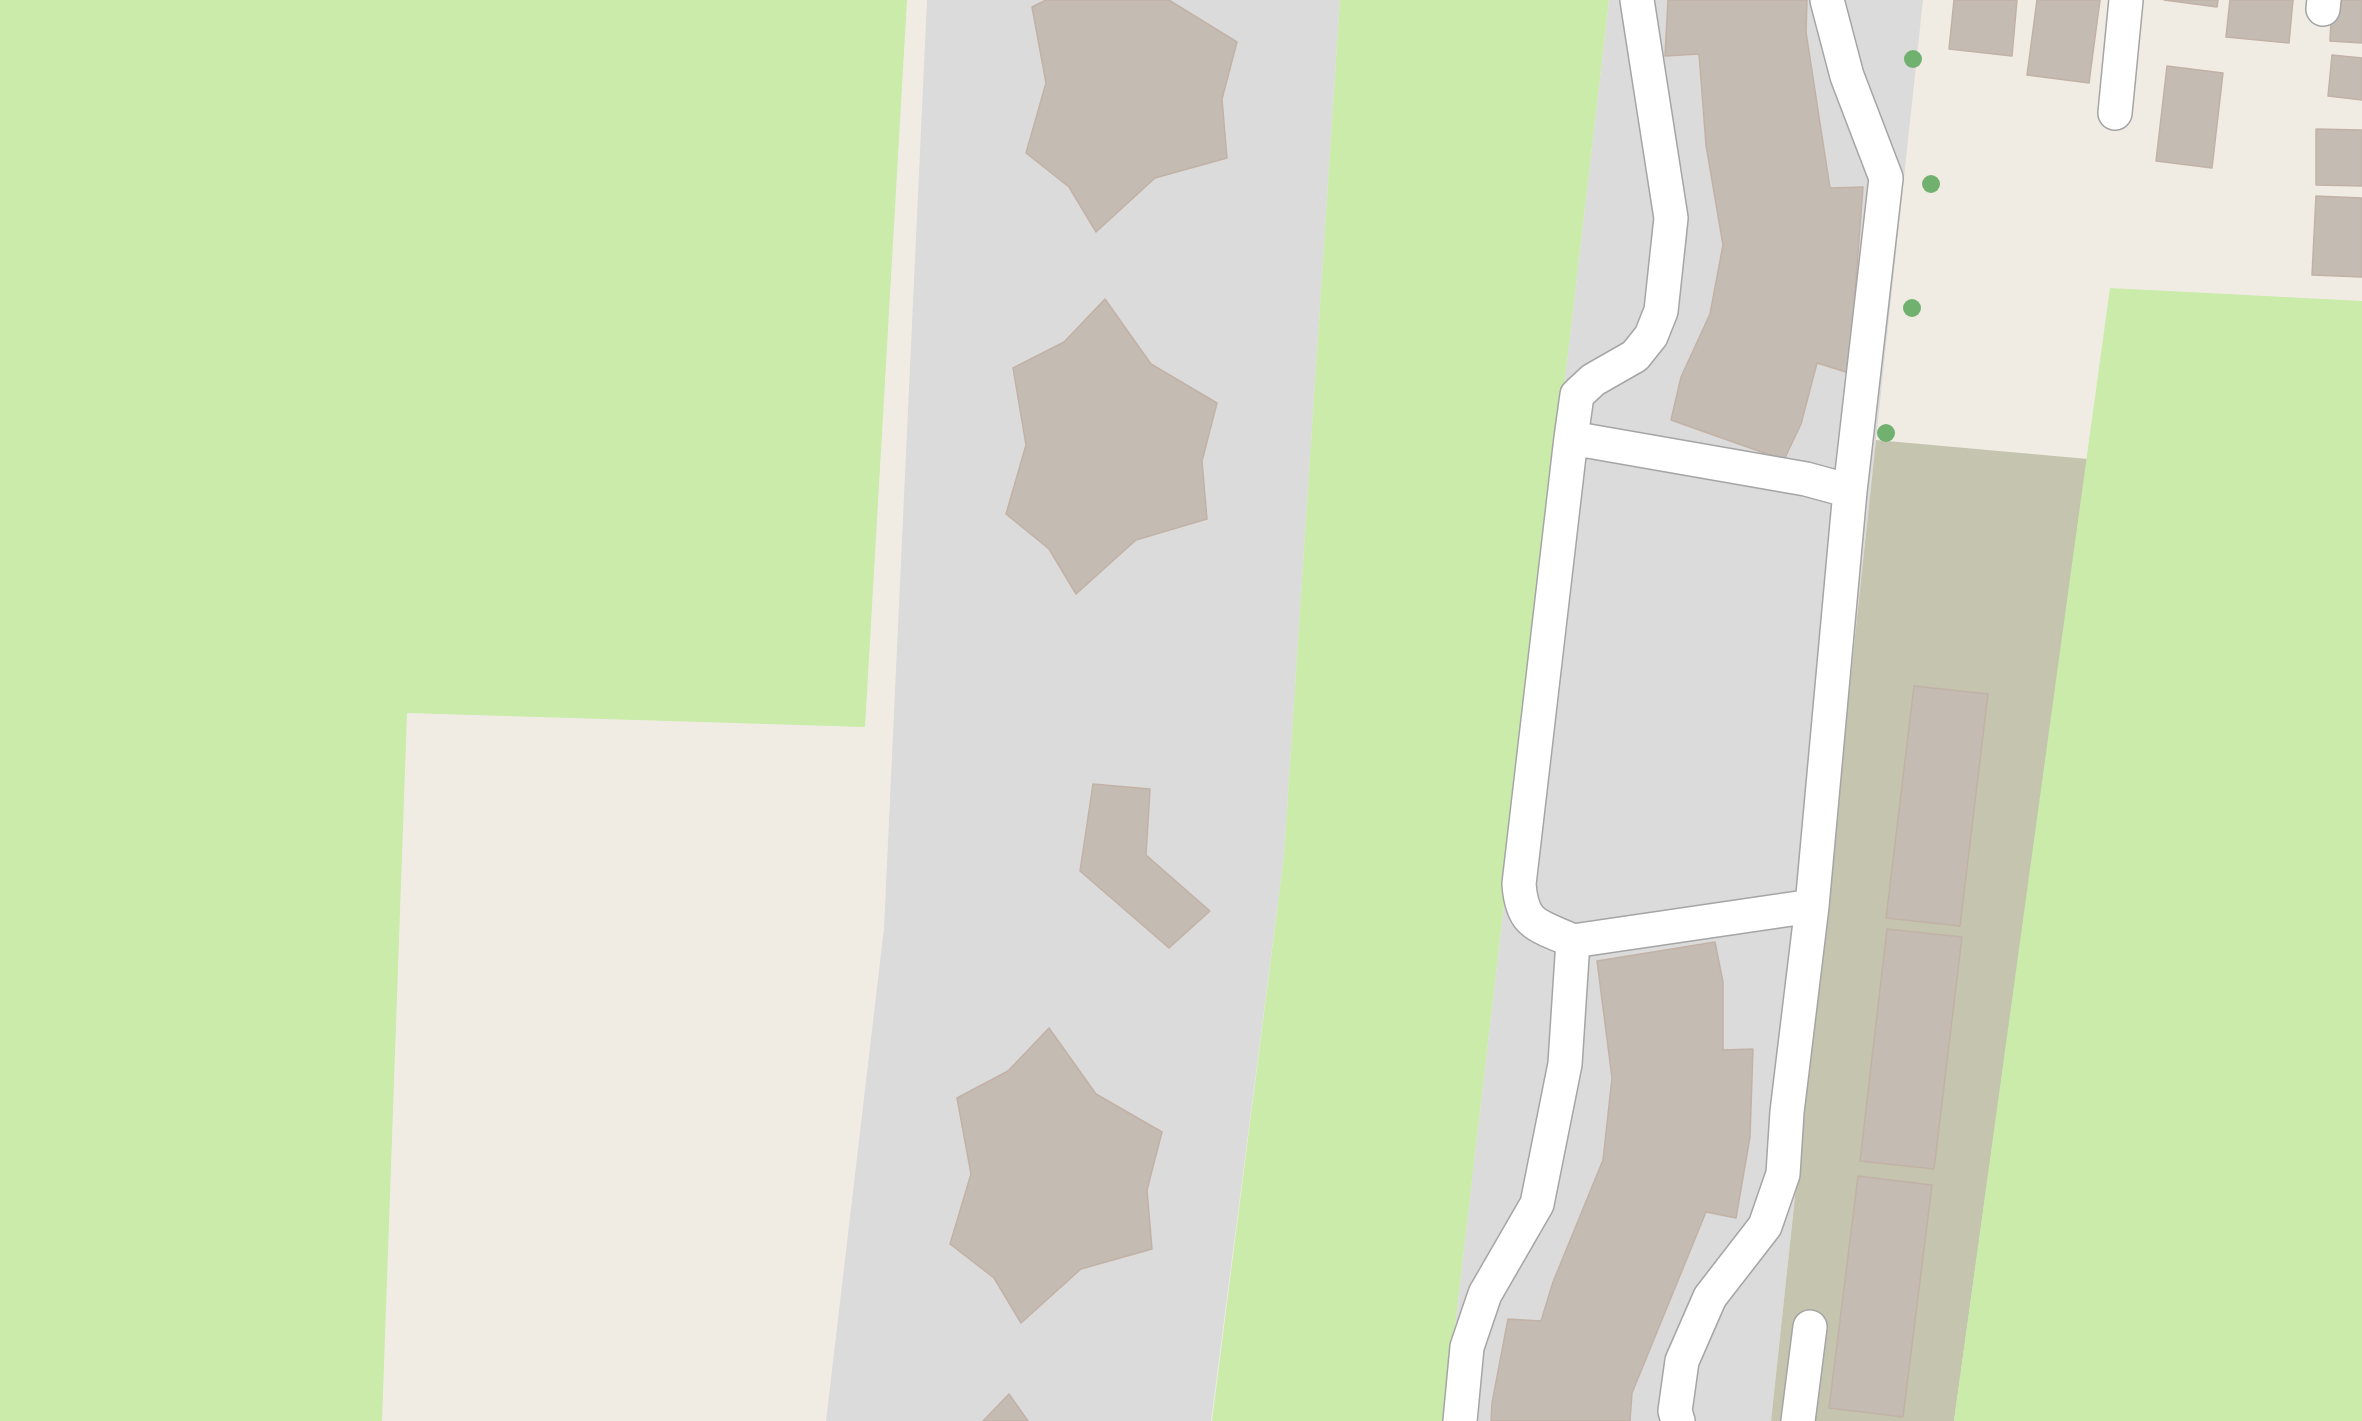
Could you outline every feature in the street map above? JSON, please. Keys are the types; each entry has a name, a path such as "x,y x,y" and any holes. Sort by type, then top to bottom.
{"street":[{"path":"1637,0 1671,218 1661,311 1650,336 1635,356 1593,380 1577,395 1519,884 1521,906 1532,922 1572,941 1812,906"},
{"path":"1678,1421 1675,1411 1682,1361 1710,1297 1764,1226 1783,1174 1787,1113 1812,906 1850,491 1886,178 1847,76 1827,0"},
{"path":"2115,113 2126,0"},
{"path":"1571,438 1806,479 1850,491"},
{"path":"1460,1421 1467,1347 1485,1294 1537,1204 1565,1064 1572,941"},
{"path":"1798,1421 1810,1327"}],"shaded area":[{"path":"927,0 1340,0 1284,856 1211,1421 826,1421 884,928"},
{"path":"1609,0 1923,0 1771,1421 1444,1421"},
{"path":"1876,440 2088,459 1954,1421 1771,1421"}],"green space":[{"path":"0,0 907,0 865,727 407,713 382,1421 0,1421"},
{"path":"1340,0 1609,0 1444,1421 1212,1421 1284,856"},
{"path":"2110,288 2362,301 2362,1421 1954,1421"}],"building":[{"path":"1046,0 1169,0 1237,42 1222,99 1227,158 1155,178 1096,232 1069,187 1026,153 1046,83 1032,7"},
{"path":"1668,0 1807,0 1806,32 1830,188 1863,187 1849,373 1817,363 1801,424 1784,460 1671,420 1681,377 1710,314 1723,245 1706,145 1699,54 1665,56"},
{"path":"1954,0 2017,0 2012,56 1949,49"},
{"path":"2037,0 2100,0 2089,83 2027,75"},
{"path":"2164,0 2218,0 2217,7"},
{"path":"2230,0 2293,0 2289,43 2226,37"},
{"path":"2332,0 2362,0 2362,43 2330,41"},
{"path":"2332,55 2362,58 2362,100 2328,96"},
{"path":"2167,66 2223,73 2212,168 2156,161"},
{"path":"2316,129 2362,130 2362,186 2316,185"},
{"path":"2316,196 2362,198 2362,277 2312,275"},
{"path":"1105,299 1151,364 1217,403 1202,461 1207,519 1136,540 1076,594 1049,549 1006,514 1026,445 1013,368 1064,342"},
{"path":"1914,686 1988,694 1960,926 1886,918"},
{"path":"1093,784 1150,789 1146,855 1210,911 1169,948 1080,871"},
{"path":"1887,929 1962,937 1934,1169 1860,1161"},
{"path":"1715,942 1723,982 1723,1050 1753,1049 1750,1137 1736,1218 1706,1212 1632,1393 1630,1421 1491,1421 1492,1403 1508,1319 1541,1321 1553,1282 1603,1160 1612,1078 1597,961"},
{"path":"1049,1028 1096,1094 1162,1132 1147,1190 1152,1249 1081,1269 1021,1323 994,1278 950,1244 971,1174 957,1098 1008,1071"},
{"path":"1858,1176 1932,1185 1903,1417 1829,1408"},
{"path":"1009,1394 1028,1421 983,1421"}]}
